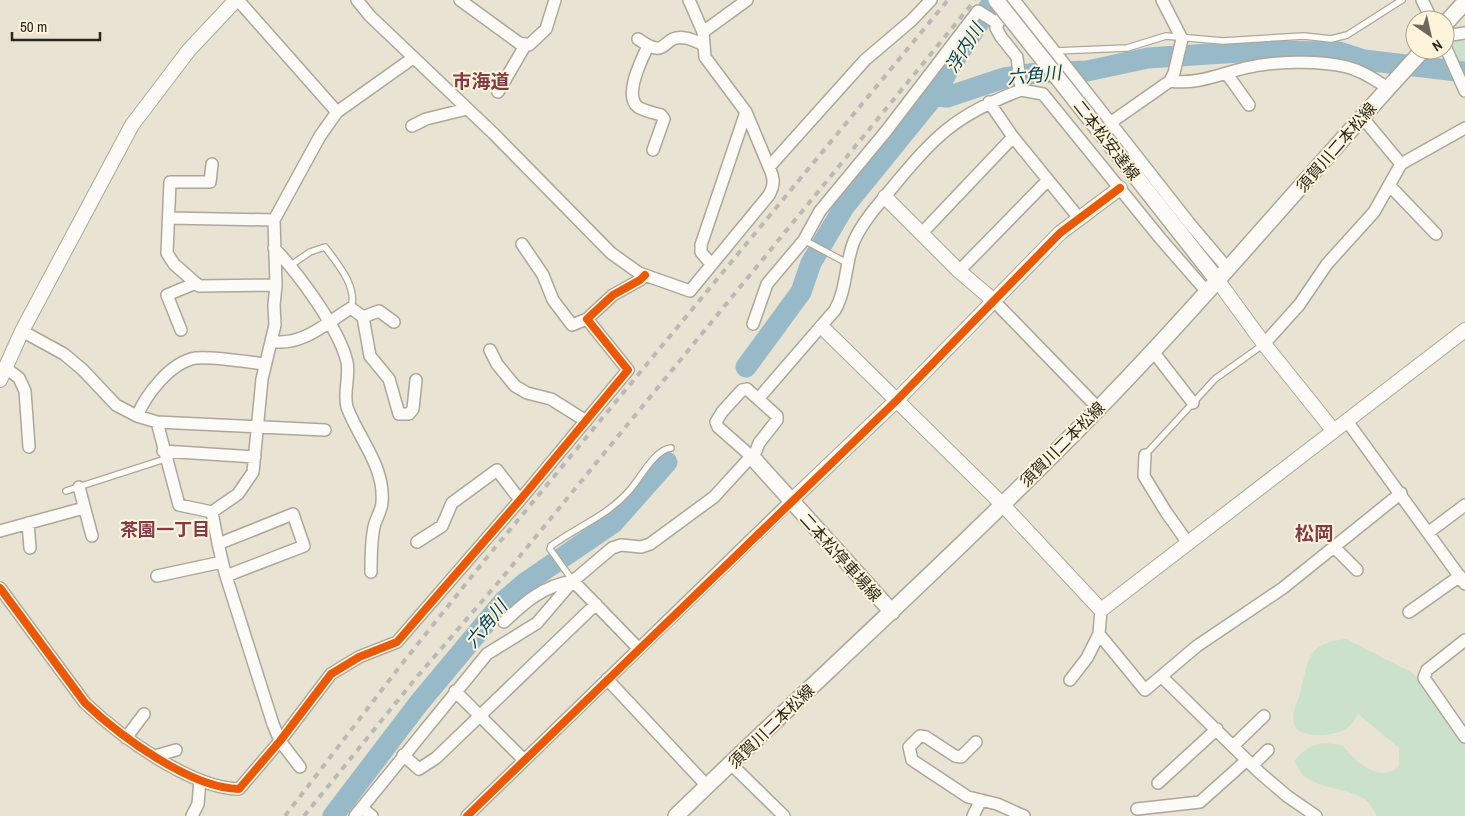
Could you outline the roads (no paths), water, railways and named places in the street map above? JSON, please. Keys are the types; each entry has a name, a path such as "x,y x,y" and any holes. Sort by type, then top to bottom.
{"main road":[{"name":"二本松安達線","path":"996,0 1122,160 1212,286"},
{"path":"1455,13 1465,2"},
{"name":"須賀川二本松線","path":"683,814 708,786 892,612 1098,408 1228,269 1414,60"},
{"name":"二本松停車場線","path":"752,457 892,612"}],"street":[{"path":"29,447 25,391 19,378 3,374 22,331 132,125 188,50 237,0 337,112"},
{"path":"357,0 370,16 467,109 611,253 630,268 690,291 769,195 773,186 773,177 746,112 737,97 708,62 703,32 688,0"},
{"path":"460,0 519,43 526,44 533,43 546,29 555,0"},
{"path":"703,32 747,0"},
{"path":"769,167 865,60 912,20 931,0"},
{"path":"994,21 1008,0"},
{"path":"1014,0 1228,269"},
{"path":"1110,123 1172,77 1182,39 1162,0"},
{"path":"752,324 767,284 806,241 820,211 887,130 978,11 994,21 998,33 1017,57 1021,88"},
{"path":"638,39 648,46 660,49 674,39 683,37 704,45"},
{"path":"498,92 526,44"},
{"path":"648,46 634,78 634,102 639,107 661,115 664,119 653,150"},
{"path":"157,422 164,455 179,506 212,512 238,494 246,484 253,472 265,364 275,325 274,220 320,136 337,112 413,58"},
{"path":"1451,60 1465,91"},
{"path":"1172,77 1183,83 1261,65 1317,64 1360,71 1392,84"},
{"path":"1227,74 1249,105"},
{"path":"759,398 822,326 839,303 843,261 860,228 885,197 940,134 959,119 989,102 1021,88 1043,94 1160,238 1212,286 1264,344 1333,430"},
{"path":"989,102 1013,137 1079,218"},
{"path":"412,126 426,119 467,109"},
{"path":"711,264 701,252 701,245 746,112"},
{"path":"1362,117 1401,164"},
{"path":"1264,344 1299,305 1327,264 1364,225 1390,186 1401,164 1465,128"},
{"path":"921,234 1013,137"},
{"path":"212,164 210,182 170,182 170,218 167,253 174,264 199,286 276,285"},
{"path":"959,271 1048,181"},
{"path":"1390,186 1436,234"},
{"path":"467,816 897,400 1060,233 1120,188"},
{"path":"885,197 959,271 993,300 1098,408"},
{"path":"170,218 274,220"},
{"path":"522,244 543,275 553,300 572,325 587,319 613,294 640,280 645,275"},
{"path":"274,248 291,265 295,274 329,321 347,363 348,382 346,400 348,408 362,435 380,480 382,500 374,526 371,572"},
{"path":"181,330 166,295 196,283"},
{"path":"271,341 288,343 299,340 351,308 363,317 370,356 389,379 399,414 409,414 413,409 416,380"},
{"path":"363,317 379,310 394,322"},
{"path":"0,588 85,703 126,738 200,780 239,789 280,741 330,674 359,657 397,642 520,500 628,370 587,319"},
{"path":"822,326 1002,504 1101,610"},
{"path":"1070,680 1087,658 1093,642 1099,634 1101,610 1465,330"},
{"path":"22,331 64,354 83,370 107,398 137,416 157,422 325,430"},
{"path":"490,350 497,364 515,386 527,393 551,399 586,422"},
{"path":"1152,350 1193,403"},
{"path":"137,416 152,388 184,362 196,358 265,364"},
{"path":"372,816 358,812 488,654 537,623 573,581 616,546 642,547 660,538 714,497 752,457 759,443 777,420 775,412 747,389 742,390 722,412 716,422 718,427 752,457"},
{"path":"1346,421 1401,493 1462,580 1408,612"},
{"path":"164,455 255,457"},
{"path":"1145,455 1144,476 1188,543"},
{"path":"417,542 442,526 452,503 497,470 520,500"},
{"path":"79,487 92,536"},
{"path":"1099,634 1145,690 1196,646 1283,588 1401,493"},
{"path":"1429,532 1465,505"},
{"path":"0,531 84,508"},
{"path":"212,512 222,562 263,697 280,741 300,767"},
{"path":"218,544 293,514 304,546 226,576"},
{"path":"28,522 30,548"},
{"path":"1334,546 1357,570"},
{"path":"157,576 222,562"},
{"path":"573,581 639,649"},
{"path":"504,622 535,594 549,587 573,581"},
{"path":"403,755 418,769 436,758 596,604"},
{"path":"1465,640 1427,670 1424,678 1465,737"},
{"path":"1162,677 1234,745 1250,763 1301,806 1316,816"},
{"path":"608,679 708,786"},
{"path":"456,691 524,760"},
{"path":"126,738 144,714"},
{"path":"1234,745 1264,716"},
{"path":"1158,783 1217,729"},
{"path":"976,742 961,757 955,756 926,736 920,736 909,747 909,754 912,760 968,797 997,804 1024,816"},
{"path":"155,756 176,750"},
{"path":"1137,809 1200,802 1268,750"},
{"path":"731,764 784,816"},
{"path":"192,816 198,804 200,780"},
{"path":"973,816 981,800"},
{"path":"1293,816 1301,806"}],"lane":[{"path":"1058,54 1119,49 1160,37 1241,42 1304,36 1331,39 1347,35 1402,0"},
{"path":"806,241 843,261"},
{"path":"291,265 310,252 325,247 352,290 354,300 351,308"},
{"path":"1145,455 1215,379 1264,344"},
{"path":"573,581 550,549 550,546 571,532 599,518 624,498 659,452 671,448"},
{"path":"66,491 164,455"}],"waterway":[{"name":"六角川","path":"746,367 801,292 811,263 844,207 934,96 951,65 994,0"},
{"name":"六角川","path":"934,96 947,97 1004,78 1037,73 1087,71 1148,58 1255,51 1339,52 1364,60 1465,72"},
{"name":"六角川","path":"333,816 419,703 504,601 525,583 613,523 667,462"}],"railway":[{"path":"285,816 484,561 948,0"},
{"path":"304,816 416,678 502,578 975,0"}],"district":[{"name":"市海道","path":"481,81"},
{"name":"茶園一丁目","path":"165,529"},
{"name":"松岡","path":"1314,533"}],"water label":[{"name":"浮内川","path":"964,48"}]}
